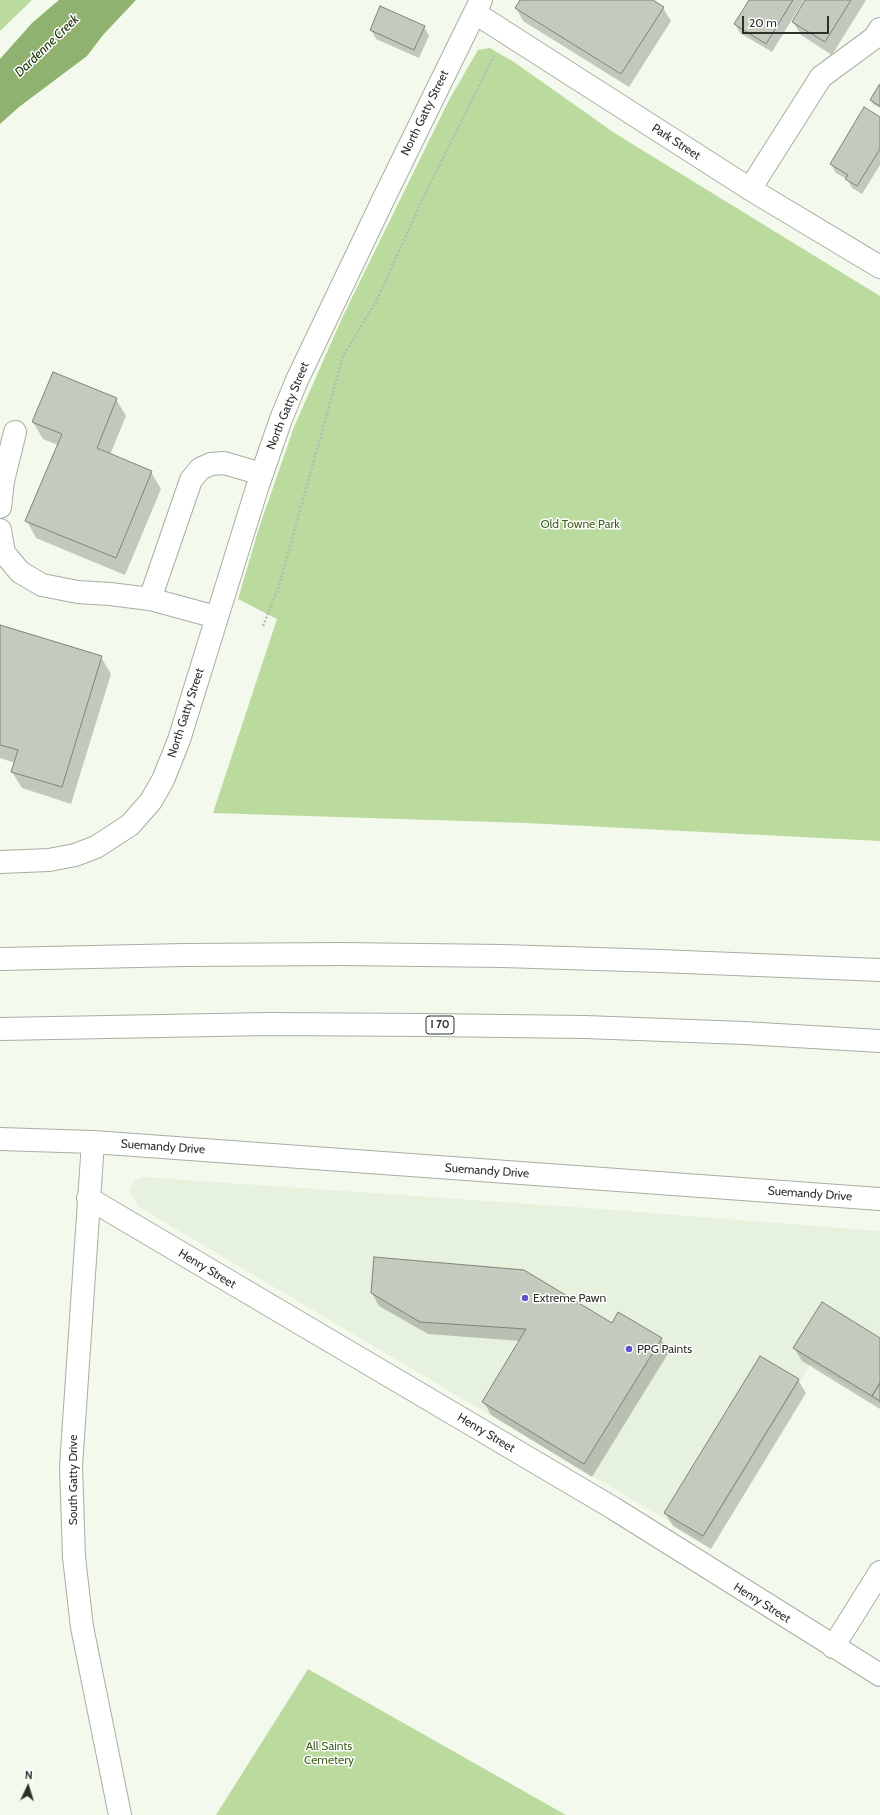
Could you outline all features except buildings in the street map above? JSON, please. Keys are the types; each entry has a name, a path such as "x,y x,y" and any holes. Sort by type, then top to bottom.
{"main road":[{"name":"Park Street","path":"478,6 506,32 750,189 880,267"},
{"name":"North Gatty Street","path":"0,862 49,860 75,855 96,847 130,824 151,801 171,761 193,697 216,617 281,419 300,373 478,6"},
{"path":"750,189 821,77 874,38 880,29"},
{"path":"0,507 3,481 15,432"},
{"path":"150,599 191,480 200,469 211,464 224,463 262,474"},
{"path":"0,530 4,553 20,572 42,585 78,592 150,599 216,617"},
{"path":"0,959 200,955 503,956 880,970"},
{"name":"I 70","path":"0,1029 268,1024 427,1024 585,1027 744,1033 880,1041"},
{"name":"Suemandy Drive","path":"0,1139 93,1142 880,1199"},
{"name":"South Gatty Drive","path":"93,1142 70,1466 74,1557 82,1627 120,1815"},
{"name":"Henry Street","path":"88,1198 613,1508 880,1675"},
{"path":"833,1647 880,1572"}],"path":[{"path":"263,626 279,586 343,356 377,300 423,198 506,32"}],"shaded area":[{"path":"143,1177 588,1208 880,1231 880,1404 811,1363 702,1541 139,1207 129,1192 134,1181"}],"green space":[{"path":"0,0 32,0 0,31"},
{"name":"Old Towne Park","path":"490,48 514,62 616,134 880,296 880,841 526,823 213,813 277,619 238,599 259,528 294,427 343,316 449,100 478,50"},
{"name":"All Saints Cemetery","path":"308,1669 566,1815 216,1815"}],"water":[{"name":"Dardenne Creek","path":"59,0 136,0 103,35 87,56 19,107 0,124 0,59 32,23"}],"place":[{"name":"Extreme Pawn","path":"525,1298"},
{"name":"PPG Paints","path":"629,1349"}]}
